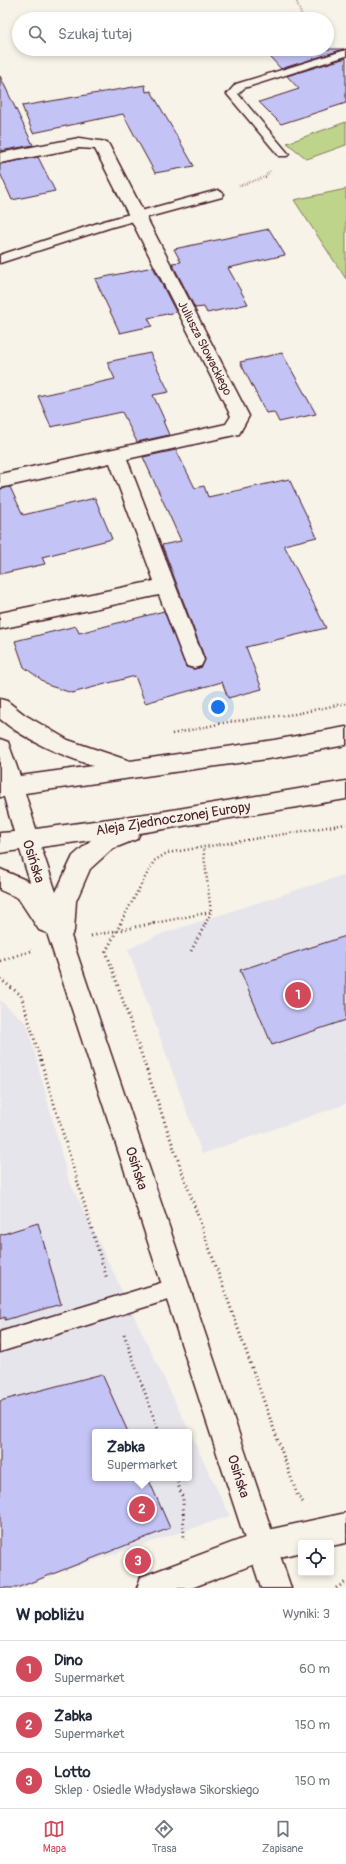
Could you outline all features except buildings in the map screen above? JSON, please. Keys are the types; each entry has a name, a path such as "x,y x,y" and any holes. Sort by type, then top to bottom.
{"street":[{"name":"Juliusza Słowackiego","path":"0,158 79,143 101,145 240,416 232,429 0,481"},
{"path":"116,455 194,660"},
{"path":"0,620 166,586"},
{"path":"0,707 17,721 60,746 130,769"},
{"path":"6,787 274,749 346,736"},
{"name":"Osińska","path":"0,748 6,787 27,840 276,1588"},
{"name":"Aleja Zjednoczonej Europy","path":"0,844 160,821 346,790"},
{"path":"61,942 64,901 80,863 104,842 160,821"},
{"path":"0,878 26,891 61,942"},
{"path":"152,1588 262,1546 337,1530"}],"lane":[{"path":"283,154 232,94 240,86 346,53"},
{"path":"0,259 101,226 218,194"},
{"path":"0,1342 177,1288"}],"path":[{"path":"296,0 300,12"},
{"path":"218,194 265,177 283,154"},
{"path":"170,734 228,722 295,714 346,703"},
{"path":"337,1530 298,1497 168,1132 106,951 154,861 167,853 346,824"},
{"path":"191,951 211,912 203,847"},
{"path":"118,931 211,912"},
{"path":"0,979 21,995 115,1307 158,1429"},
{"path":"177,1481 183,1499 185,1575"},
{"path":"336,1588 346,1582"}],"shaded area":[{"path":"346,874 346,1104 202,1154 128,949 161,934"},
{"path":"0,1000 27,1024 68,1178 188,1429 92,1429 92,1481 192,1481 192,1437 230,1516 11,1588 0,1588"}],"green space":[{"path":"346,122 346,145 307,159 287,143"},
{"path":"346,189 346,279 294,200"}],"place":[{"name":"Dino","path":"298,995"},
{"name":"Żabka","path":"142,1509"},
{"name":"Lotto","path":"138,1561"}]}
